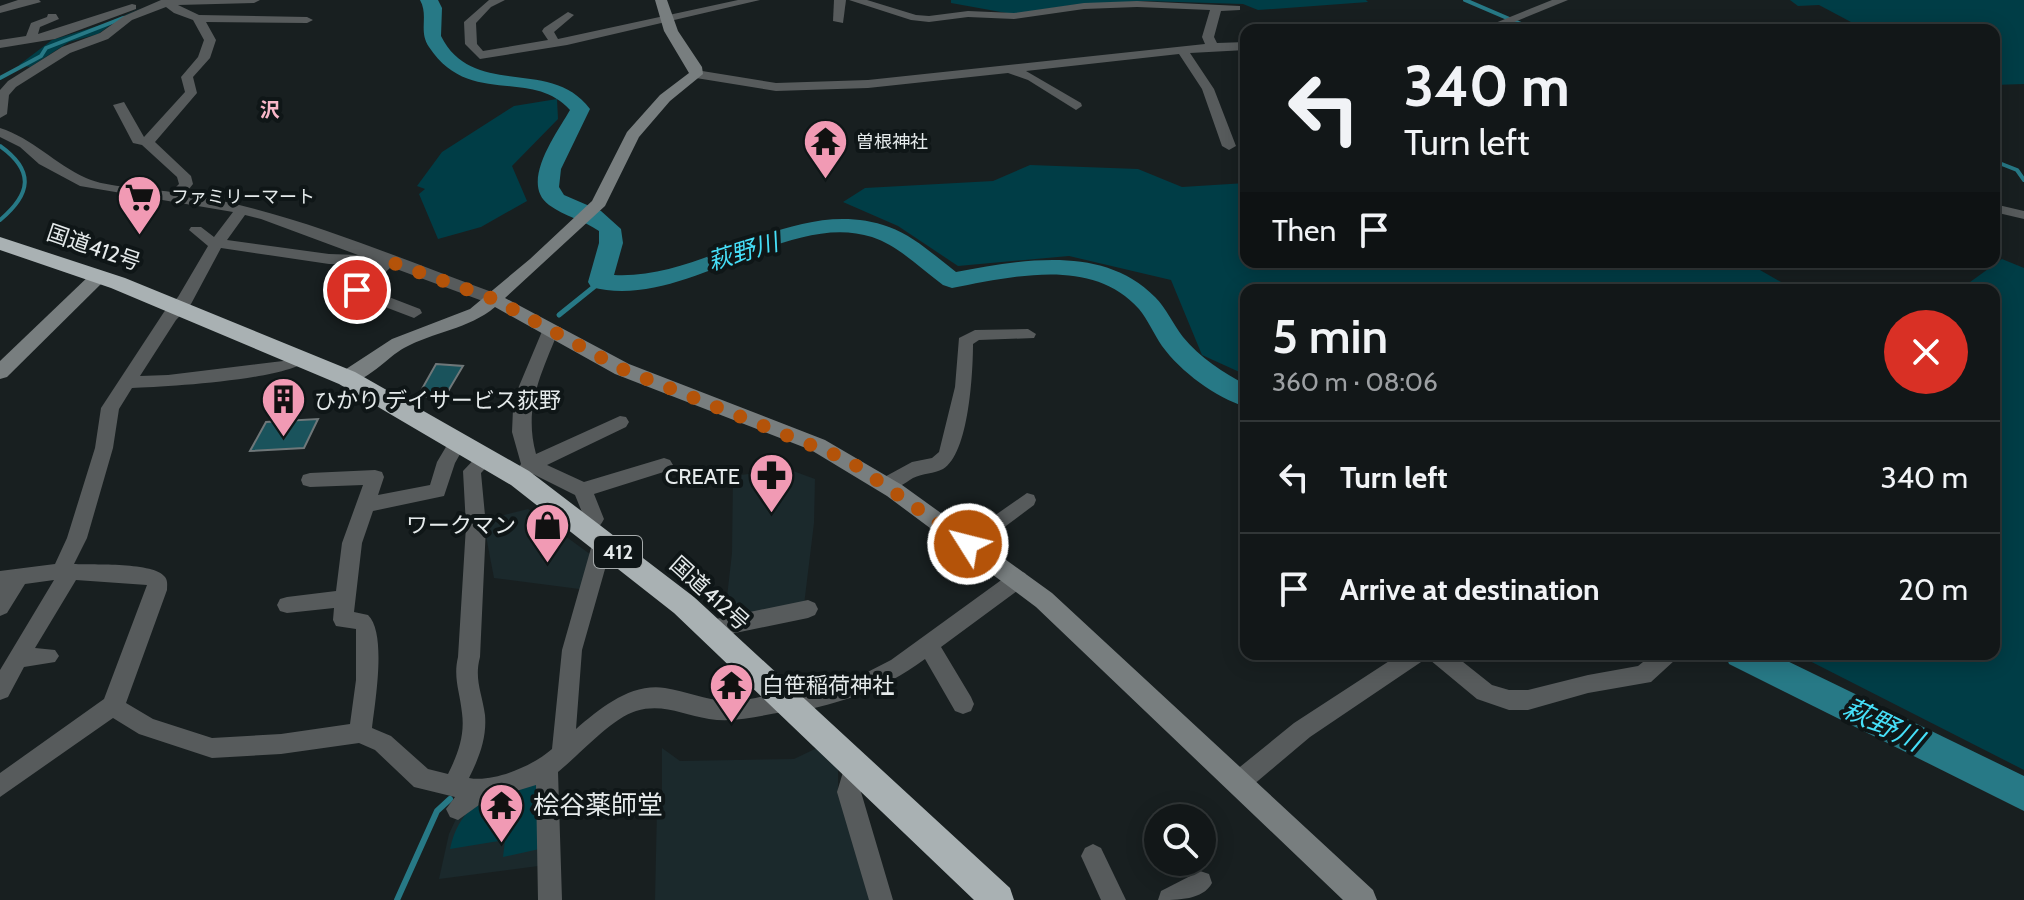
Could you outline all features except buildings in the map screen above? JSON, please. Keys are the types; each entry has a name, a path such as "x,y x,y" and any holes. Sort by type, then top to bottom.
{"highway":[{"name":"国道412号","path":"0,243 92,282"},
{"name":"国道412号","path":"0,258 174,307 302,358 347,378 487,457 525,471 595,534 711,629 998,900"}],"street":[{"path":"0,44 31,40 89,24 140,3 257,0"},
{"path":"239,18 257,0"},
{"path":"499,0 487,5 470,22 471,44 480,55 539,47 554,41 567,41 754,0"},
{"path":"661,0 666,20 696,74"},
{"path":"839,21 840,0"},
{"path":"855,0 915,18 929,19 962,15 1014,16 1084,6 1137,4 1236,8"},
{"path":"1499,24 1562,0"},
{"path":"0,10 31,1"},
{"path":"163,2 198,18 307,20"},
{"path":"0,114 3,94 12,84 75,46 104,36 128,18 163,2"},
{"path":"89,24 107,14 106,8"},
{"path":"1212,47 1208,37 1216,9"},
{"path":"554,41 548,31 568,15"},
{"path":"147,142 191,93 185,81 207,53 210,40 198,18"},
{"path":"31,40 35,25 53,19"},
{"path":"385,260 357,290 421,323 462,319 494,299 594,208 603,197 632,135 665,98 696,74 776,87 868,84 1240,46"},
{"path":"1182,50 1208,89 1229,146"},
{"path":"1011,69 1032,77 1076,106"},
{"path":"119,105 125,128 138,140 147,142 180,166 186,184 175,197"},
{"path":"0,132 21,141 44,161 85,183 242,209 494,299 622,369 818,445 848,460 1018,579 1363,900"},
{"path":"0,152 21,141"},
{"path":"0,690 66,572 104,448 110,408 174,307 242,209"},
{"path":"2000,209 2024,215"},
{"path":"196,230 217,244 329,259 385,260"},
{"path":"0,372 92,282"},
{"path":"347,378 421,323"},
{"path":"525,471 522,409 551,329"},
{"path":"886,485 918,467 937,464 947,455 964,387 965,342 975,335 1028,334"},
{"path":"125,382 168,381 286,366 302,358"},
{"path":"525,471 620,422"},
{"path":"365,505 437,491 446,462 459,440"},
{"path":"454,786 472,743 475,718 464,688 463,673 469,657 476,526 472,471 487,457"},
{"path":"525,471 583,490 664,465"},
{"path":"310,480 377,473 352,543 343,620 361,621 366,626 367,680 360,733"},
{"path":"550,900 555,761 572,650 595,534 594,519 583,490"},
{"path":"968,544 1027,500"},
{"path":"0,607 10,578 66,572 149,576 157,581 157,590 112,706 0,786"},
{"path":"458,809 479,791 541,773 609,715 642,699 662,697 707,709 731,711 783,702 790,704 858,688 898,667 1018,579"},
{"path":"287,605 345,598"},
{"path":"711,629 808,609"},
{"path":"928,645 963,704"},
{"path":"18,658 48,656"},
{"path":"1238,783 1302,730 1408,660"},
{"path":"1445,660 1485,692 1509,700 1528,700 1588,684 1643,675 1661,660"},
{"path":"112,706 147,727 212,748 268,745 360,733 383,743 415,775 479,791"},
{"path":"855,767 849,792 881,900"},
{"path":"1093,856 1114,900"}],"shaded area":[{"path":"951,0 1368,2 1258,10 1243,4 1145,1 1072,5 1012,14 951,3"},
{"path":"1790,0 2024,0 2024,84 2000,85 2000,24 1855,24 1819,5 1798,6"},
{"path":"143,7 120,18 98,34 69,42 30,67 19,65 52,40 107,23"},
{"path":"557,99 558,119 512,166 527,201 481,227 438,239 419,194 425,189 417,186 442,152 514,106"},
{"path":"1030,165 1138,169 1182,187 1240,183 1240,268 1756,268 1784,284 1240,284 1240,372 1202,355 1171,280 1069,256 958,266 898,226 843,202 865,188 993,181"},
{"path":"2000,260 2024,268 2024,770 1808,660 2000,660 2000,284 1967,284 1990,268 2000,268"},
{"path":"793,471 815,479 814,523 804,605 724,623 732,553 733,476"},
{"path":"528,509 594,557 587,590 494,578 483,520"},
{"path":"819,747 838,765 838,790 870,900 655,900 657,808 662,801 662,748 680,761 794,759"},
{"path":"541,781 546,865 439,879 449,834 456,819 471,803"},
{"path":"536,784 544,848 503,857 505,840 450,849 462,819 481,802"}],"waterway":[{"name":"萩野川","path":"429,0 433,8 432,36 459,70 473,76 557,91 570,98 580,109 550,169 548,187 556,200 593,216 610,229 611,243 600,282 631,284 666,277 780,238 817,228 851,225 891,237 952,280 1027,268 1053,267 1102,274 1125,285 1145,301 1180,351 1216,380 1240,394"},
{"path":"1465,0 1521,24"},
{"path":"0,78 41,56 46,48 123,18"},
{"path":"0,146 19,164 25,183 18,201 0,220"},
{"path":"2000,163 2017,170 2024,180"},
{"path":"559,315 600,282"},
{"name":"萩野川","path":"1753,660 2024,794"},
{"path":"397,900 437,811 450,799"}],"place":[{"name":"曽根神社","path":"825,181"},
{"name":"ファミリーマート","path":"140,236"},
{"name":"ひかり デイサービス荻野","path":"283,439"},
{"name":"CREATE","path":"771,515"},
{"name":"ワークマン","path":"547,564"},
{"name":"白笹稲荷神社","path":"731,724"},
{"name":"桧谷薬師堂","path":"502,844"}],"district":[{"name":"沢","path":"270,110"}],"route":[{"path":"357,290 388,261 494,299 622,369 818,445 848,460 968,544"}]}
